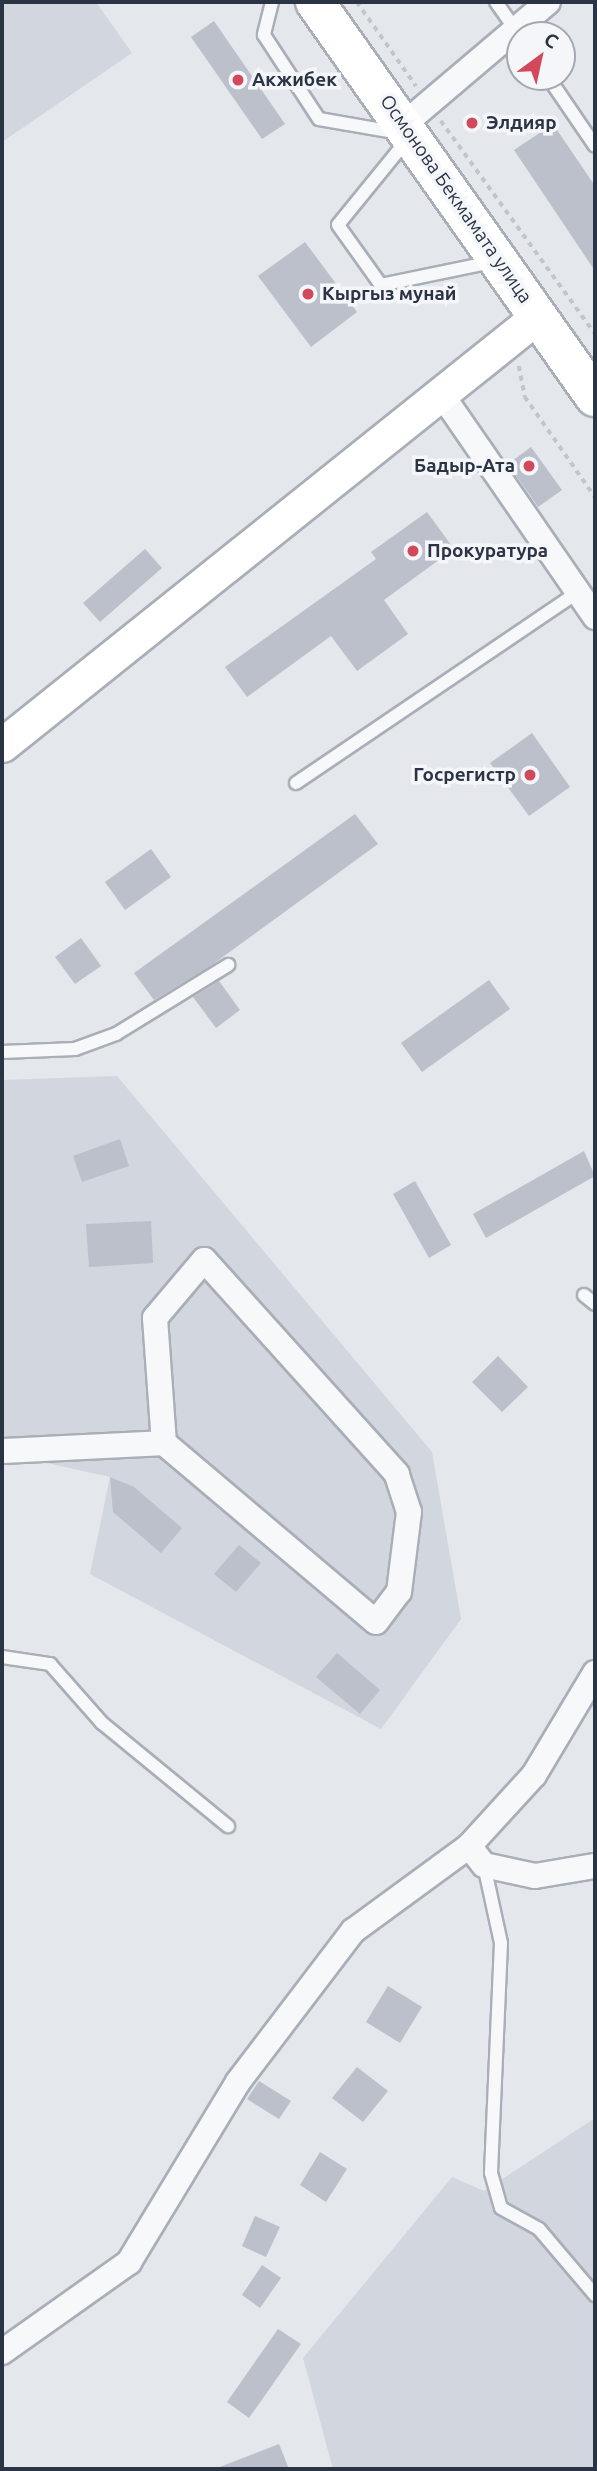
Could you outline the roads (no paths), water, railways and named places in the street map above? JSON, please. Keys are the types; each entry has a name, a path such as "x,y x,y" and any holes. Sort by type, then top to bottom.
{"highway":[{"name":"Осмонова Бекмамата улица","path":"316,2 415,122 499,260 526,327 595,397"}],"street":[{"path":"529,21 548,2"},
{"path":"415,122 506,42"},
{"path":"2,745 526,327"},
{"path":"442,395 595,617"},
{"path":"2,1451 164,1443 376,1622 399,1592 409,1512 397,1474 204,1260 155,1318 164,1443"},
{"path":"2,2353 129,2262 237,2082 353,1931 476,1856 534,1775 595,1673"},
{"path":"476,1856 535,1876 595,1866"}],"lane":[{"path":"272,2 264,35 319,119 415,122"},
{"path":"496,2 510,21"},
{"path":"558,91 595,146"},
{"path":"415,122 338,225 381,285 499,260"},
{"path":"296,783 578,592"},
{"path":"2,1052 75,1049 116,1034 228,965"},
{"path":"584,1296 595,1304"},
{"path":"2,1657 50,1664 102,1723 228,1826"},
{"path":"476,1856 501,1943 491,2173 501,2208 539,2229 595,2295"}],"place":[{"name":"Акжибек","path":"238,80"},
{"name":"Элдияр","path":"472,123"},
{"name":"Кыргыз мунай","path":"308,294"},
{"name":"Бадыр-Ата","path":"529,466"},
{"name":"Прокуратура","path":"413,551"},
{"name":"Госрегистр","path":"530,775"}]}
